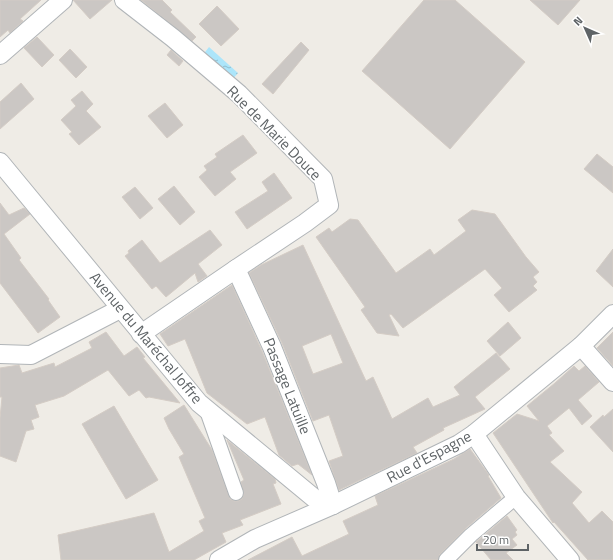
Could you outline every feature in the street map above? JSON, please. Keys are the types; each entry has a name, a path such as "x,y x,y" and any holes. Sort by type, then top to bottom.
{"street":[{"path":"0,55 62,0"},
{"name":"Rue de Marie Douce","path":"124,0 173,38 239,94 323,179 329,205 305,223 141,334"},
{"name":"Avenue du Maréchal Joffre","path":"0,162 199,403 314,498 333,505"},
{"name":"Passage Latuille","path":"236,269 272,347 326,483 333,505"},
{"path":"0,354 31,355 120,309"},
{"name":"Rue d'Espagne","path":"219,560 254,539 333,505 459,444 474,434 581,346 613,314"},
{"path":"581,346 613,382"},
{"path":"206,408 236,493"},
{"path":"474,434 516,497 570,560"},
{"path":"446,560 471,535 516,497"}],"water":[{"path":"209,47 238,73 231,81 202,56"}],"building":[{"path":"0,0 41,0 20,19 23,21 10,33 8,30 0,37"},
{"path":"73,0 112,0 90,19"},
{"path":"141,0 162,0 172,10 170,12 196,37 192,41"},
{"path":"424,0 455,0 525,62 450,149 362,71"},
{"path":"530,0 580,0 558,25"},
{"path":"217,6 239,29 221,46 199,24"},
{"path":"37,37 54,55 42,67 24,48"},
{"path":"301,42 309,50 273,94 262,84"},
{"path":"70,49 87,67 76,78 59,60"},
{"path":"171,50 183,61 179,66 167,55"},
{"path":"21,83 34,99 0,129 0,102"},
{"path":"82,91 93,104 86,111 101,127 79,145 69,134 72,132 61,120 76,106 71,100"},
{"path":"165,103 183,125 167,138 148,116"},
{"path":"243,135 257,153 230,172 236,179 215,196 199,177 207,170 204,166 217,157 215,154"},
{"path":"597,154 613,167 613,193 584,169"},
{"path":"274,173 292,198 247,229 235,212 268,191 262,182"},
{"path":"174,186 195,212 180,225 158,199"},
{"path":"135,187 153,208 140,219 122,197"},
{"path":"0,203 9,215 24,208 30,214 4,234 21,258 19,260 49,299 48,300 60,317 38,333 0,283"},
{"path":"472,210 495,214 526,257 539,272 533,277 537,282 533,286 537,290 509,312 494,295 502,288 485,269 403,328 391,314 389,315 399,336 377,333 361,310 365,307 316,237 329,228 332,232 350,219 358,220 396,273 430,249 434,255 466,231 458,220"},
{"path":"210,230 222,245 198,264 207,276 198,282 195,273 166,297 156,286 152,289 125,256 129,253 128,251 142,240 160,263"},
{"path":"303,245 366,381 373,377 392,419 428,398 433,407 460,395 454,387 496,353 510,369 475,397 485,409 443,428 444,430 413,447 417,453 339,490 329,461 343,456 329,415 313,421 282,343 249,273 261,265","holes":["331,334 343,363 313,374 302,346"]},
{"path":"613,249 613,287 596,271"},
{"path":"232,285 262,351 312,475 298,464 292,466 279,455 265,417 247,424 207,393 185,339 168,346 160,334"},
{"path":"508,322 521,338 500,356 487,341"},
{"path":"106,332 124,356 137,347 145,357 143,358 180,403 149,397 146,398 139,390 129,396 108,370 64,396 35,405 39,417 31,420 34,429 26,431 16,462 0,456 0,418 2,397 0,397 0,368 19,365 22,373 54,363 55,367 92,348 89,342"},
{"path":"613,332 613,366 597,348"},
{"path":"574,366 579,371 585,366 599,382 578,400 592,416 582,425 569,408 547,426 552,433 549,435 564,451 550,462 582,492 572,503 589,523 602,511 613,522 613,560 588,560 554,522 553,523 493,433 517,414 539,421 527,406"},
{"path":"184,405 212,450 230,499 238,501 242,499 244,494 241,482 244,480 227,440 275,479 276,483 273,484 281,504 240,520 243,525 222,533 226,542 194,560 61,560 58,535 154,513 169,552 204,531 199,521 205,518 179,457 184,454 164,418"},
{"path":"114,406 158,480 126,499 82,424"},
{"path":"613,409 613,452 590,427 603,415 604,417"},
{"path":"470,449 489,475 488,476 501,498 465,529 440,554 438,560 248,560 292,537 302,556 349,534 343,521 378,505 375,496 454,459"},
{"path":"507,516 517,530 515,532 517,535 512,539 517,545 506,553 513,560 491,560 476,542"}]}
